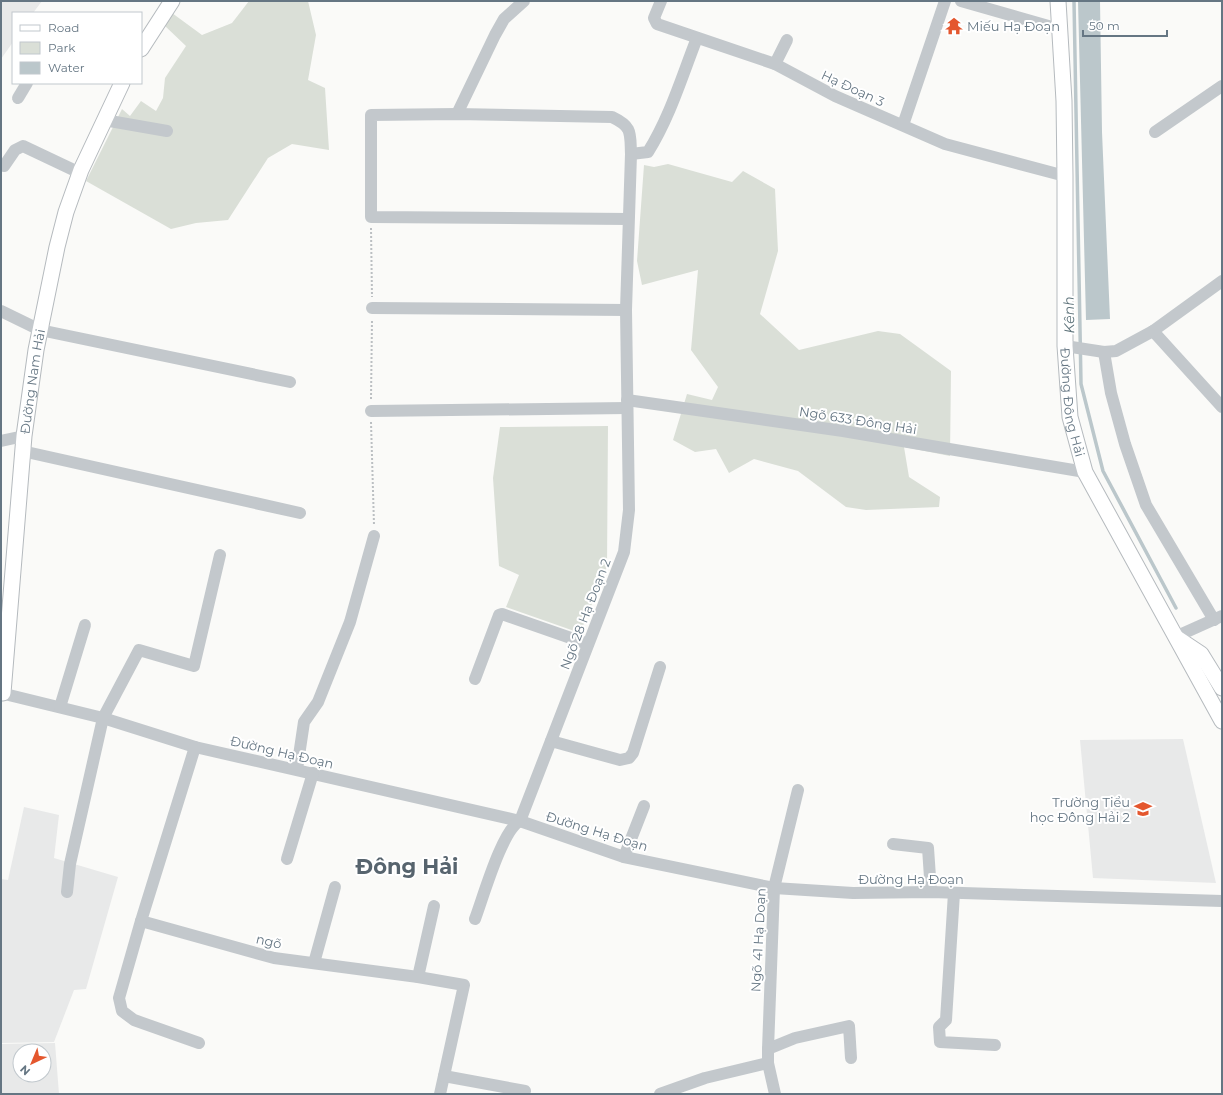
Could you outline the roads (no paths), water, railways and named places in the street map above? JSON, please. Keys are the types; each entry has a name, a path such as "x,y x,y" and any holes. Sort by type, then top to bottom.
{"main road":[{"path":"142,47 172,1"},
{"name":"Đường Đông Hải","path":"1058,1 1064,101 1070,418 1085,472 1222,721"},
{"name":"Đường Nam Hải","path":"2,693 22,451 40,330 57,247 66,212 80,173 122,84"},
{"name":"Đường Đông Hải","path":"1175,637 1201,654 1222,688"}],"street":[{"path":"524,1 504,19 457,114 371,115 371,217 628,219"},
{"name":"Hạ Đoạn 3","path":"661,1 654,22 775,64 835,96 946,144 1065,176"},
{"path":"903,125 945,1"},
{"path":"961,1 1059,29"},
{"path":"631,154 648,152 652,146 670,107 697,38"},
{"path":"775,64 787,40"},
{"path":"18,98 26,84"},
{"path":"1155,132 1222,86"},
{"name":"Ngõ 28 Hạ Đoạn 2","path":"457,114 612,117 624,122 630,130 631,154 626,310 629,510 624,552 520,821"},
{"path":"104,120 167,131"},
{"path":"4,166 15,150 23,146 80,173"},
{"path":"1068,347 1104,352 1116,351 1153,331 1222,281"},
{"path":"372,308 626,310"},
{"path":"1,311 40,330 290,382"},
{"path":"1153,331 1222,407"},
{"path":"1104,352 1111,393 1125,444 1146,505 1218,618 1175,637"},
{"name":"Ngõ 633 Đông Hải","path":"371,411 627,404 843,431 1085,472"},
{"path":"1,441 24,436"},
{"path":"22,451 300,513"},
{"path":"298,769 304,722 318,702 350,622 374,536"},
{"path":"67,892 70,864 103,718 140,650 194,666 220,555"},
{"path":"475,679 499,615 502,614 588,644"},
{"path":"60,707 85,625"},
{"path":"551,741 620,760 629,758 632,753 660,667"},
{"name":"Đường Hạ Đoạn","path":"2,693 103,718 196,747 298,769 520,821 624,857 774,888 853,893 931,892 1222,901"},
{"path":"196,747 141,921 119,998 122,1010 134,1020 199,1043"},
{"path":"287,859 312,773"},
{"name":"Ngõ 41 Hạ Doạn","path":"775,1094 768,1063 774,888 798,790"},
{"path":"624,857 644,806"},
{"path":"475,919 506,837 514,824 520,821"},
{"path":"893,844 928,848 931,892"},
{"path":"314,964 335,887"},
{"path":"954,893 946,1020 939,1027 940,1042 995,1045"},
{"path":"418,977 434,906"},
{"name":"ngõ","path":"141,921 274,958 418,977 464,986 440,1094"},
{"path":"768,1049 795,1038 848,1026 851,1058"},
{"path":"667,1093 704,1078 768,1063"},
{"path":"444,1076 526,1091"}],"water":[{"path":"1078,1 1100,1 1102,132 1110,319 1086,320"}],"waterway":[{"name":"Kênh","path":"1074,1 1081,384 1103,471 1176,608"}],"place":[{"name":"Miếu Hạ Đoạn","path":"954,26"},
{"name":"Trường Tiểu học Đông Hải 2","path":"1143,809"}],"district":[{"name":"Đông Hải","path":"407,867"}]}
